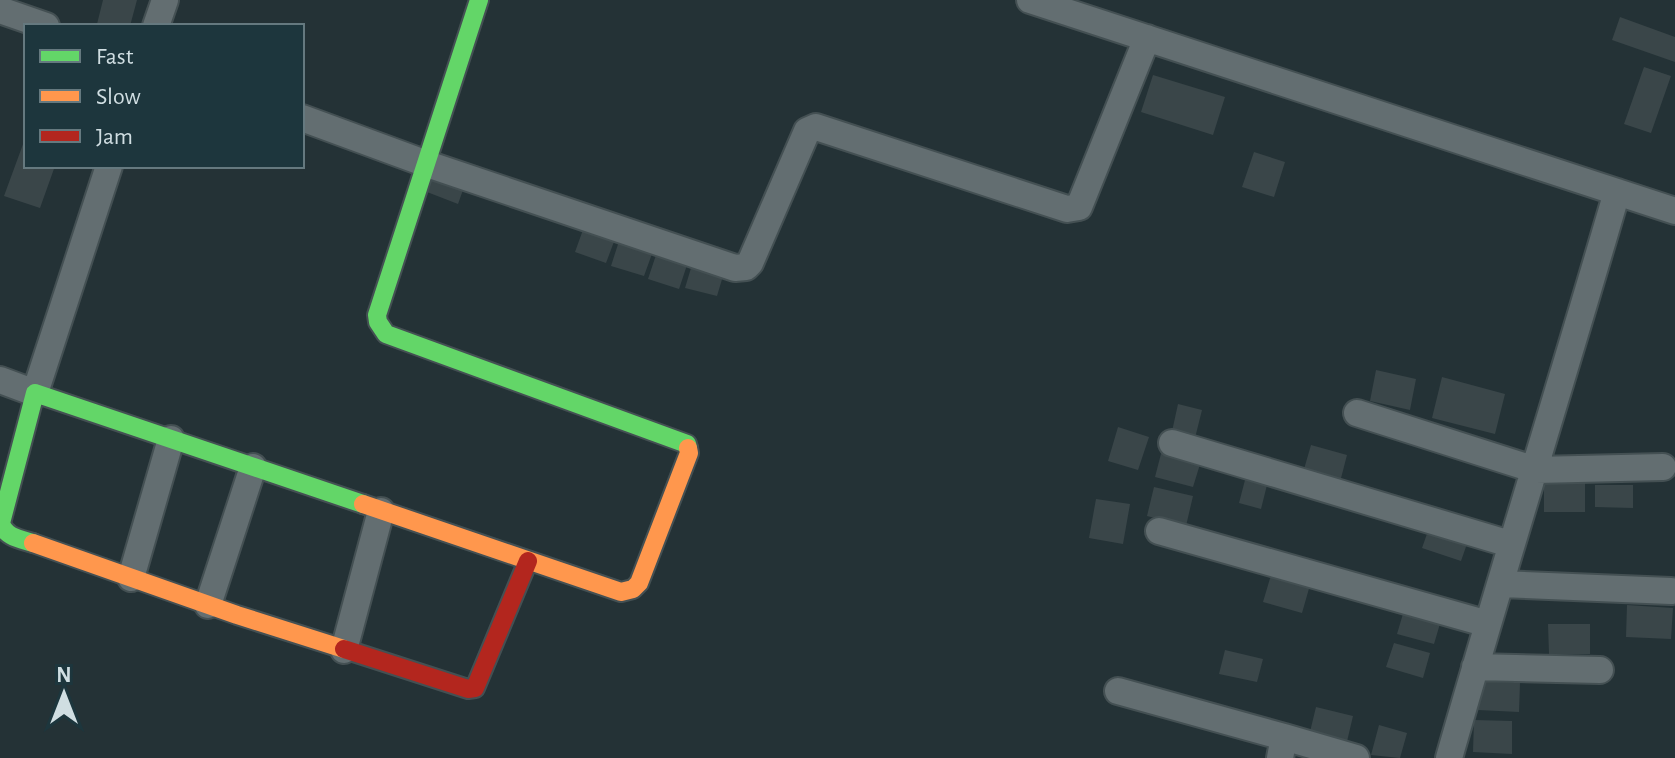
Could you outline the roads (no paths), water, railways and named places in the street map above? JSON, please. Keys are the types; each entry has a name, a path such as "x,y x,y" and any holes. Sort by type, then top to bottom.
{"street":[{"path":"157,24 165,0"},
{"path":"0,380 621,592 633,589 639,583 690,448 687,444 400,339 381,329 377,315 479,0"},
{"path":"1030,0 1675,211"},
{"path":"0,10 40,24"},
{"path":"304,119 427,164 735,268 746,267 807,131 816,127 1067,209 1079,207 1147,38"},
{"path":"108,168 35,393 1,523 3,530 9,535 208,605 468,689 475,688 479,683 528,561"},
{"path":"1449,758 1510,544 1536,470 1617,192"},
{"path":"1357,413 1536,470 1663,467"},
{"path":"131,578 171,439"},
{"path":"1172,443 1510,544"},
{"path":"208,605 253,467"},
{"path":"344,650 381,511"},
{"path":"1159,531 1488,624"},
{"path":"1501,584 1671,591"},
{"path":"1475,667 1600,670"},
{"path":"1118,691 1282,748 1356,758"}]}
